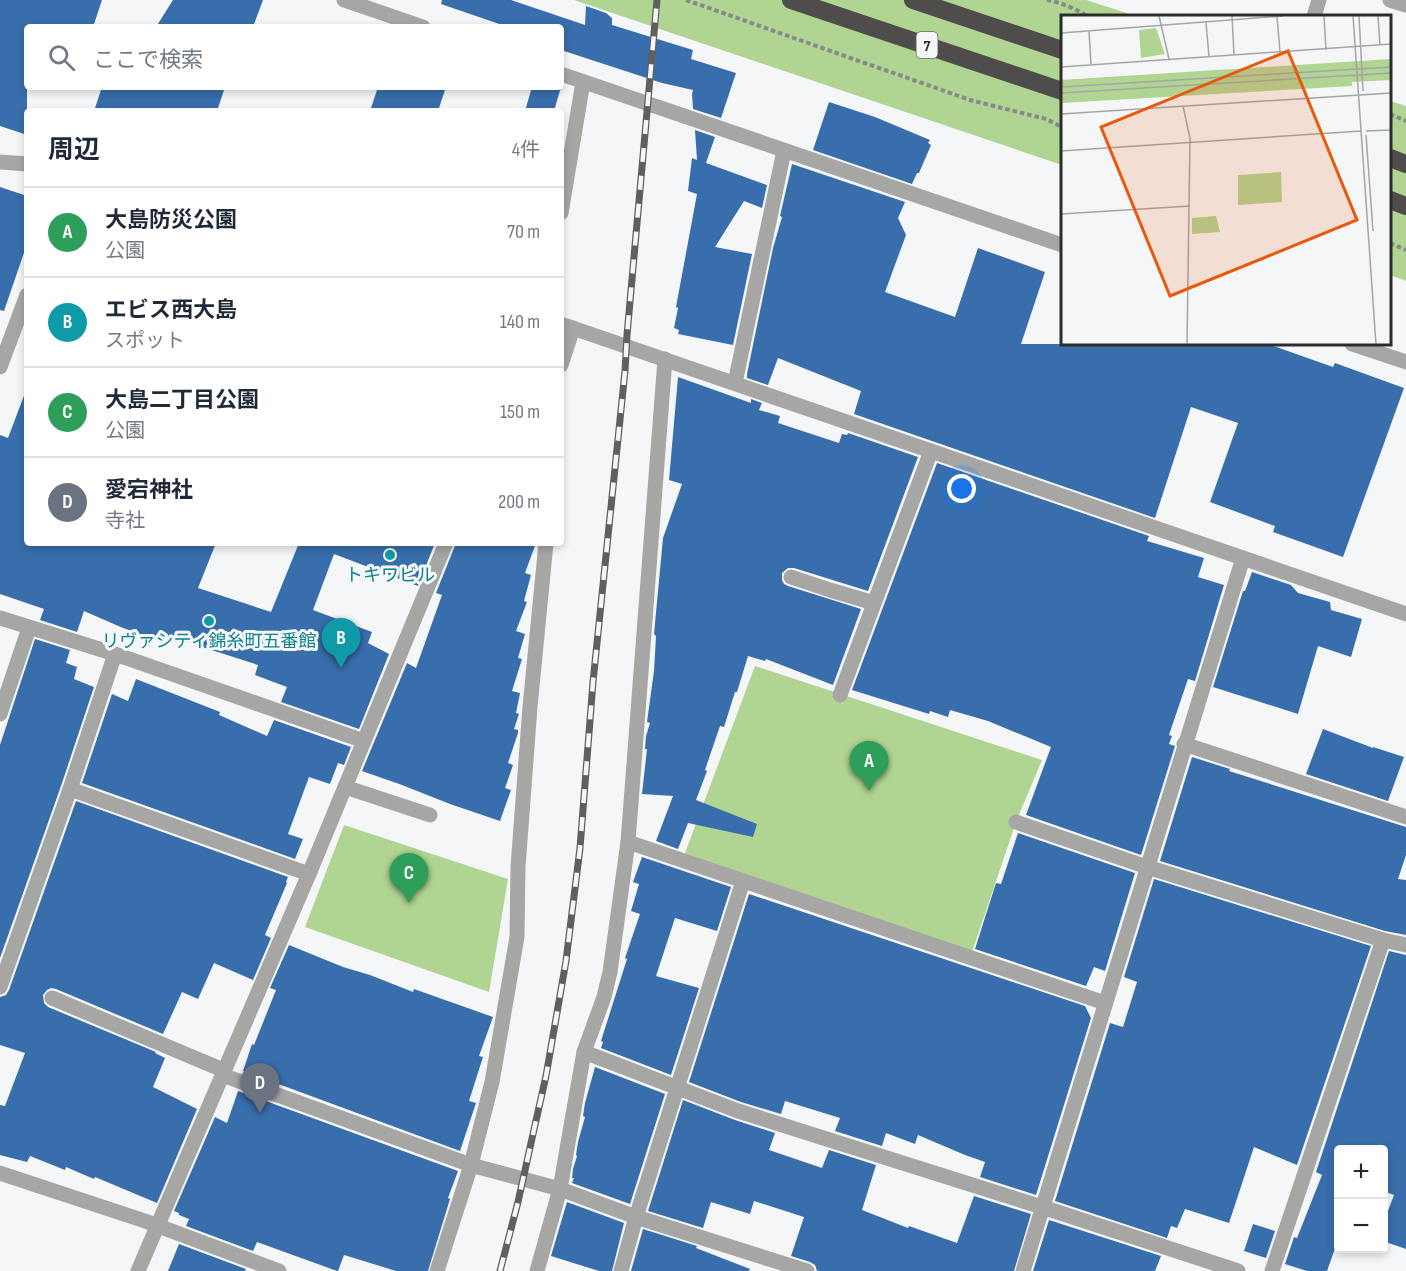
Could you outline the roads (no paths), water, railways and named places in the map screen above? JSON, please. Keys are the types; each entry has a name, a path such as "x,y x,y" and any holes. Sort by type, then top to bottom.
{"highway":[{"name":"7","path":"792,0 1061,91"},
{"name":"7","path":"913,0 1061,50"},
{"path":"1391,159 1406,164"},
{"path":"1391,201 1406,206"}],"street":[{"path":"344,0 414,24"},
{"path":"1314,15 1319,0"},
{"path":"1390,0 1406,5"},
{"path":"564,75 1061,245"},
{"path":"564,195 583,82"},
{"path":"735,383 784,151"},
{"path":"0,162 24,164"},
{"path":"0,367 24,303"},
{"path":"564,346 567,326 1406,614"},
{"path":"1355,345 1406,362"},
{"path":"537,1271 560,1189 584,1052 604,997 610,972 628,842 665,359"},
{"path":"840,695 931,451"},
{"path":"138,1271 309,874 445,546"},
{"path":"437,1271 471,1165 492,1082 517,937 518,867 530,707 546,546"},
{"path":"1023,1271 1243,558"},
{"path":"791,577 874,603"},
{"path":"0,618 115,654 364,741"},
{"path":"0,714 28,628"},
{"path":"0,987 115,654"},
{"path":"1184,744 1406,817"},
{"path":"345,787 430,815"},
{"path":"70,789 309,874"},
{"path":"1016,822 1147,867 1383,940 1406,945"},
{"path":"628,842 1105,1004"},
{"path":"621,1271 636,1217 743,881"},
{"path":"1272,1271 1383,940"},
{"path":"52,998 223,1073 471,1165 560,1189 636,1217 807,1271"},
{"path":"584,1052 738,1112 1238,1271"},
{"path":"0,1173 158,1226 279,1271"}],"railway":[{"path":"500,1271 546,1076 566,961 580,848 593,682 625,371 657,0"}],"place":[{"name":"トキワビル","path":"390,555"},
{"name":"リヴァシティ錦糸町五番館","path":"209,621"},
{"name":"エビス西大島","path":"341,668"},
{"name":"大島防災公園","path":"869,791"},
{"name":"大島二丁目公園","path":"409,903"},
{"name":"愛宕神社","path":"260,1113"}]}
